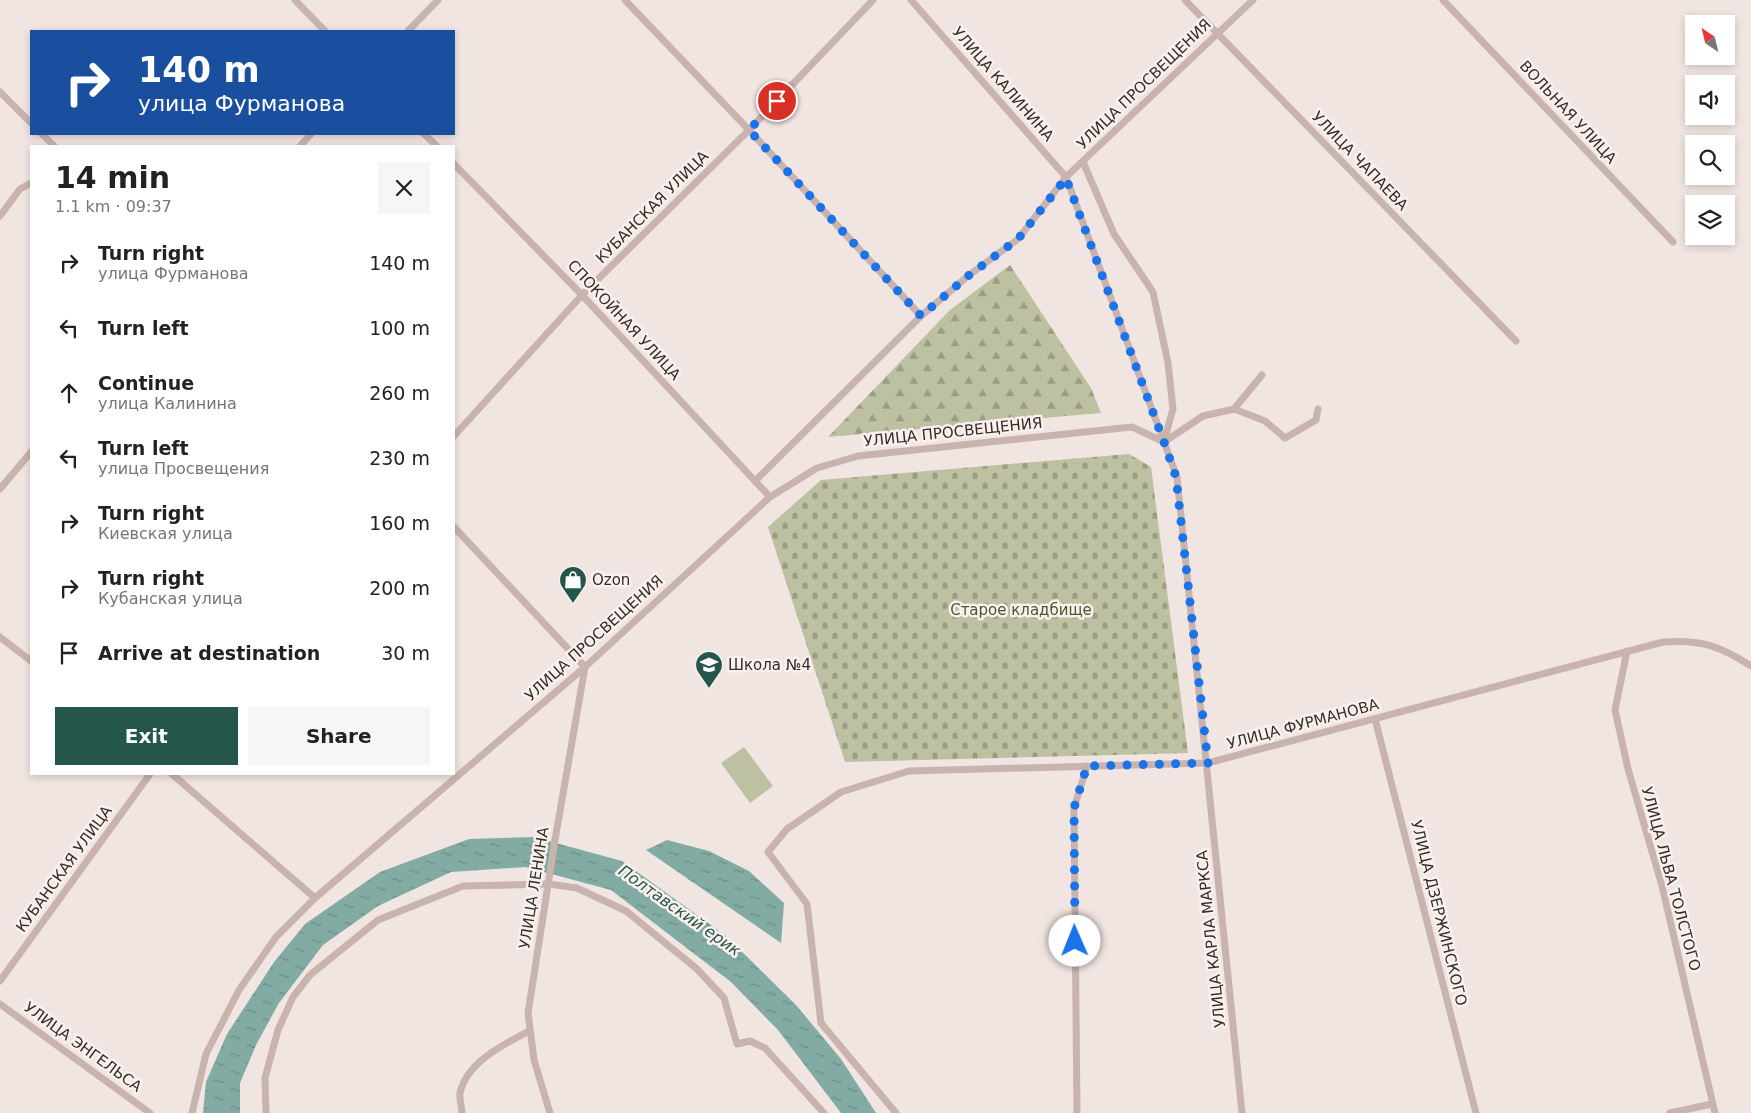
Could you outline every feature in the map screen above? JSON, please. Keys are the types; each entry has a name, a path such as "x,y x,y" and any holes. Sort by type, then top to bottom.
{"street":[{"path":"295,0 324,30"},
{"path":"409,30 438,0"},
{"path":"624,0 749,130 921,316"},
{"name":"КУБАНСКАЯ УЛИЦА","path":"455,435 582,294 749,130 873,0"},
{"name":"УЛИЦА КАЛИНИНА","path":"911,0 1066,178 1164,442"},
{"name":"УЛИЦА ЧАПАЕВА","path":"1185,0 1516,341"},
{"name":"УЛИЦА ПРОСВЕЩЕНИЯ","path":"755,481 921,316 968,276 1018,239 1066,178 1253,0"},
{"name":"ВОЛЬНАЯ УЛИЦА","path":"1443,0 1673,242"},
{"path":"0,92 30,122"},
{"path":"43,135 53,145"},
{"path":"301,145 311,135"},
{"path":"425,135 436,145"},
{"path":"1083,162 1114,234 1153,292 1168,363 1173,409 1164,442"},
{"name":"СПОКОЙНАЯ УЛИЦА","path":"455,165 582,294 770,497"},
{"path":"0,216 20,188 30,183"},
{"path":"1234,409 1262,375"},
{"path":"1164,442 1203,416 1234,409 1265,421 1285,438 1316,420 1318,409"},
{"name":"УЛИЦА ПРОСВЕЩЕНИЯ","path":"192,1113 206,1054 239,990 276,937 315,898 586,667 770,497 817,468 858,456 1132,427 1164,442"},
{"name":"УЛИЦА КАРЛА МАРКСА","path":"1164,442 1176,477 1208,763 1242,1113"},
{"path":"0,489 30,453"},
{"path":"455,528 586,667"},
{"path":"0,637 30,660"},
{"name":"УЛИЦА ФУРМАНОВА","path":"896,1113 821,1023 807,904 768,852 787,829 842,792 909,771 1208,763 1664,642 1680,640 1705,643 1721,648 1750,665"},
{"name":"УЛИЦА ЛЬВА ТОЛСТОГО","path":"1627,651 1615,710 1628,769 1662,886 1715,1113"},
{"path":"1750,665 1751,674"},
{"name":"УЛИЦА ЛЕНИНА","path":"550,1113 534,1060 528,1013 555,840 586,667"},
{"name":"УЛИЦА ДЗЕРЖИНСКОГО","path":"1376,719 1476,1113"},
{"path":"1076,1113 1074,808 1087,766"},
{"name":"КУБАНСКАЯ УЛИЦА","path":"0,981 149,775"},
{"path":"173,775 315,898"},
{"path":"266,1113 265,1078 278,1030 293,997 310,975 378,920 463,886 549,884 577,888 626,911 697,969 724,998 737,1044 750,1041 765,1048 824,1113"},
{"name":"УЛИЦА ЭНГЕЛЬСА","path":"0,1004 150,1113"},
{"path":"462,1113 460,1094 471,1071 495,1050 529,1031"},
{"path":"1670,1113 1712,1104"}],"green space":[{"path":"1010,265 1091,388 1101,413 828,437 950,310"},
{"name":"Старое кладбище","path":"1129,454 1151,467 1188,753 845,762 768,527 821,480"},
{"path":"744,747 773,786 750,803 721,763"}],"water":[{"name":"Полтавский ерик","path":"534,837 622,861 726,936 796,1005 841,1059 876,1113 841,1113 778,1030 731,982 611,890 525,867 451,872 378,906 323,945 279,1003 256,1045 240,1083 240,1113 203,1113 206,1082 227,1034 274,962 305,924 380,872 469,839"},
{"path":"667,840 709,851 749,871 784,903 781,943 646,850"}],"place":[{"name":"Ozon","path":"573,604"},
{"name":"Школа №4","path":"709,689"}],"route":[{"path":"777,101 749,130 921,316 968,276 1018,239 1066,178 1164,442 1176,477 1208,763 1087,766 1074,808 1075,941"}]}
